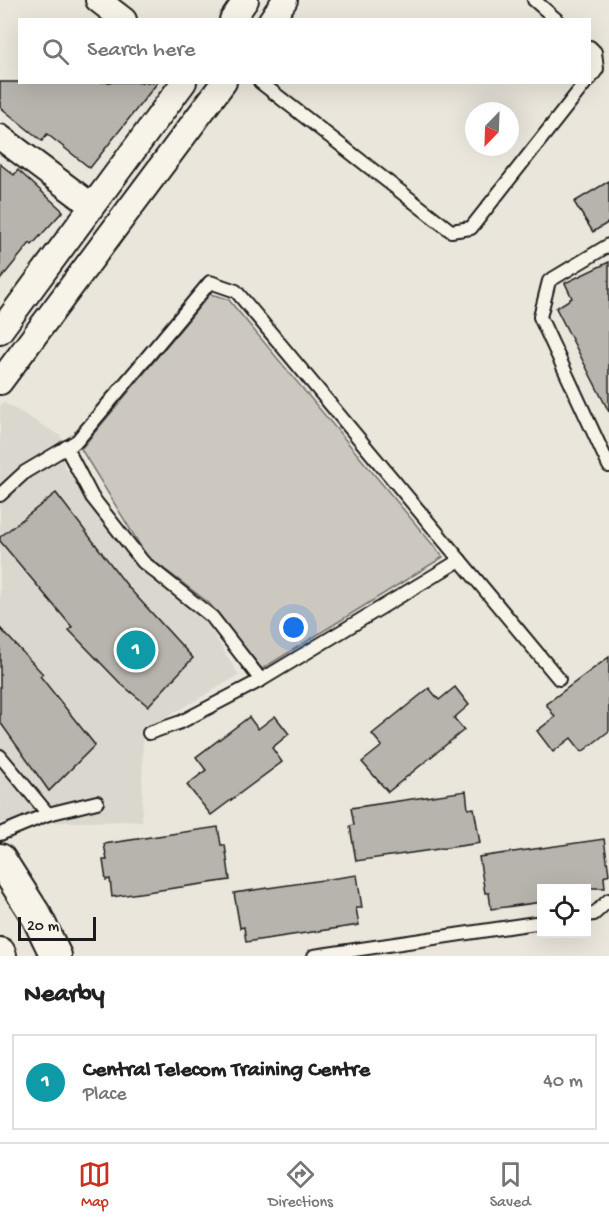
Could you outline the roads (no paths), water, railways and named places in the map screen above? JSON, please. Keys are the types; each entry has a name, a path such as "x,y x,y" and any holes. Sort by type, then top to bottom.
{"street":[{"path":"98,0 121,18"},
{"path":"272,18 285,0"},
{"path":"0,331 182,84"},
{"path":"0,382 223,84"},
{"path":"0,136 91,205"},
{"path":"19,304 43,324"},
{"path":"0,859 37,917 56,956"}],"lane":[{"path":"534,0 555,18"},
{"path":"591,48 595,52 597,69 591,78"},
{"path":"263,84 451,231 471,228 584,84"},
{"path":"609,245 549,281 540,317 609,466"},
{"path":"0,495 25,472 76,441 210,282 236,291 559,679"},
{"path":"66,447 92,497 143,562 212,617 261,680"},
{"path":"149,733 181,722 261,680 460,560"},
{"path":"0,756 48,814"},
{"path":"0,834 48,814 98,802"},
{"path":"591,914 609,900"},
{"path":"314,956 537,923"}],"place":[{"name":"Central Telecom Training Centre","path":"136,650"}]}
